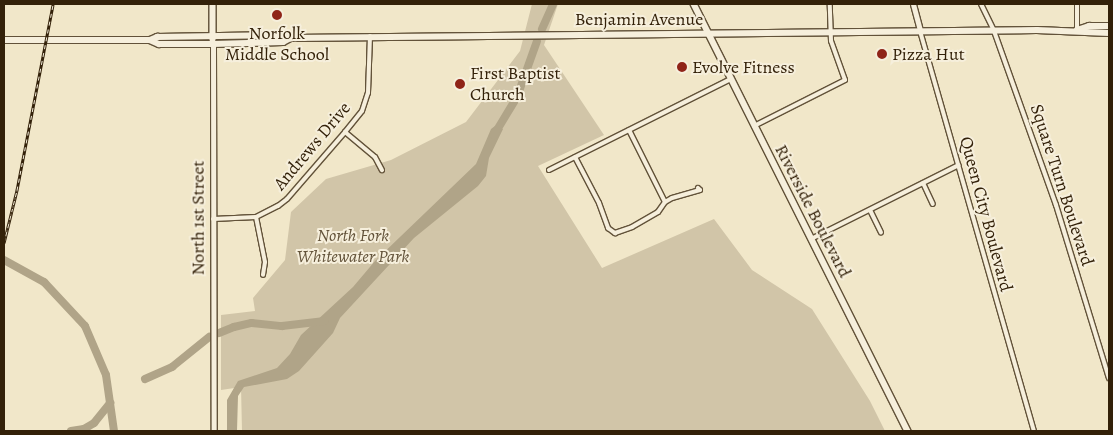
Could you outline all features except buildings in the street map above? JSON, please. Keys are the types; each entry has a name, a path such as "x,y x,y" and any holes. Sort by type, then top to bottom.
{"main road":[{"name":"North 1st Street","path":"213,4 213,44"},
{"name":"Riverside Boulevard","path":"694,4 908,431"},
{"name":"Benjamin Avenue","path":"1077,30 1089,26 1109,26"},
{"name":"Benjamin Avenue","path":"150,40 157,37 282,35 291,38 370,35 1077,30 1090,33 1109,33"},
{"name":"Benjamin Avenue","path":"150,40 159,44 213,44 282,42 291,38"},
{"path":"4,40 150,40"}],"street":[{"path":"754,126 845,80 831,41 830,4"},
{"name":"Queen City Boulevard","path":"912,4 1034,431"},
{"name":"Square Turn Boulevard","path":"980,4 994,31 1056,205 1108,367 1109,378"},
{"path":"1077,30 1078,4"},
{"name":"Andrews Drive","path":"214,219 256,217 287,199 345,132 362,111 368,92 370,35"},
{"name":"North 1st Street","path":"213,44 214,431"},
{"path":"549,170 731,79"},
{"path":"629,130 665,202"},
{"path":"345,132 375,157 382,170"},
{"path":"575,157 599,203 608,228 613,232 623,232 658,212 665,202 700,190 698,188"},
{"path":"811,240 959,165"},
{"path":"923,183 933,204"},
{"path":"870,210 881,233"},
{"path":"256,217 265,262 262,275"}],"green space":[{"name":"North Fork Whitewater Park","path":"532,4 558,4 544,45 604,135 538,166 602,268 714,219 752,270 812,309 870,401 885,431 242,431 241,387 221,390 221,315 255,311 253,298 285,260 291,212 326,179 391,160 466,122 520,51"}],"shaded area":[{"path":"495,126 503,129 489,158 486,176 478,186 414,238 340,318 333,333 299,371 287,379 244,387 238,396 237,431 227,431 227,400 238,381 277,368 290,354 301,335 353,287 375,261 476,164 491,129"}],"waterway":[{"path":"542,29 553,4"},
{"path":"494,135 517,97 537,41"},
{"path":"4,260 44,282 85,326 106,375 114,431"},
{"path":"219,333 252,323 282,326 325,321"},
{"path":"145,379 172,367 209,337"},
{"path":"71,431 84,429 94,423 110,403"}],"railway":[{"path":"4,243 17,190 53,4"}],"place":[{"name":"Norfolk Middle School","path":"277,15"},
{"name":"Pizza Hut","path":"882,54"},
{"name":"Evolve Fitness","path":"682,67"},
{"name":"First Baptist Church","path":"460,84"}]}
